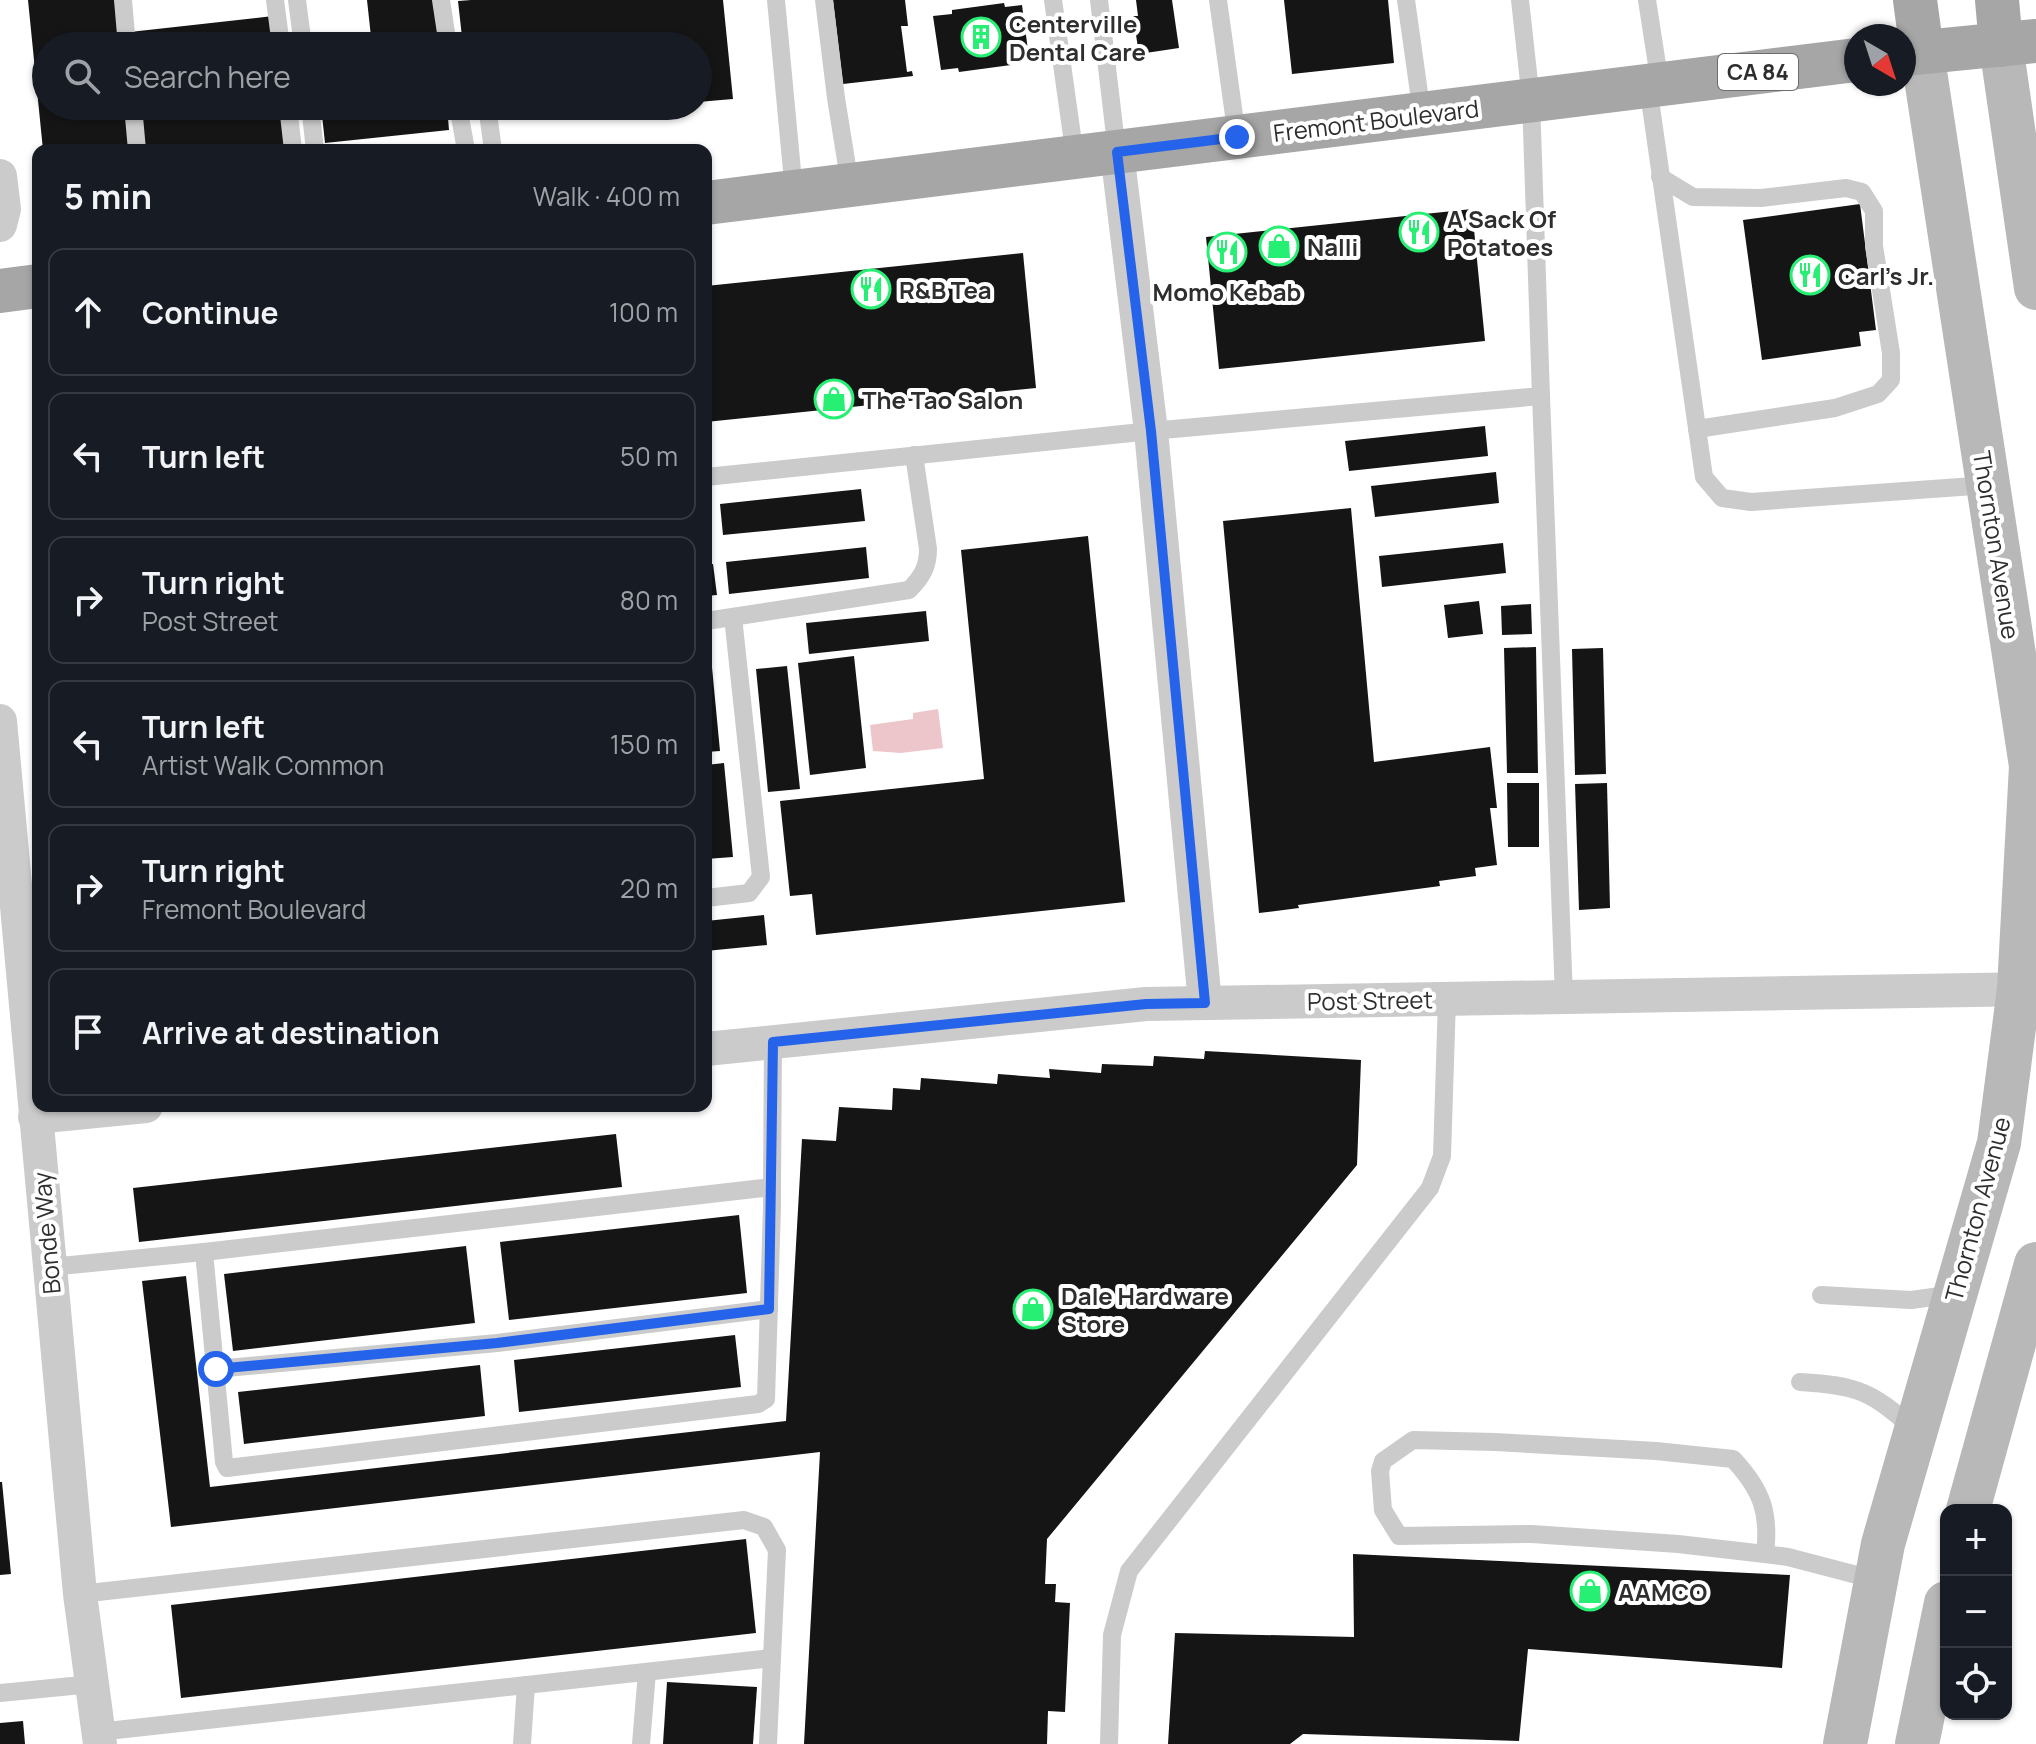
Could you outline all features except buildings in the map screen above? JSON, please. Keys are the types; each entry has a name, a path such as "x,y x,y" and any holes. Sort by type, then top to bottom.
{"main road":[{"name":"Thornton Avenue","path":"1914,24 1915,0"},
{"path":"1916,53 2018,43 1997,0"},
{"name":"Fremont Boulevard","path":"712,202 1844,61"},
{"path":"0,291 32,287"}],"street":[{"path":"2018,43 2036,288"},
{"name":"Thornton Avenue","path":"1845,1744 1883,1544 1999,1143 2027,989 2031,766 1988,485 1916,70"},
{"path":"1117,152 1151,431 1205,1003"},
{"path":"0,176 4,209 0,225"},
{"name":"Bonde Way","path":"0,721 25,864 32,1041"},
{"name":"Post Street","path":"712,1048 1146,1004 2027,989"},
{"name":"Bonde Way","path":"35,1112 80,1594 99,1738"},
{"path":"35,1117 85,1112"},
{"path":"1970,1504 2036,1264"},
{"path":"1917,1744 1940,1632"}],"lane":[{"path":"123,0 126,32"},
{"path":"275,0 279,32"},
{"path":"297,0 301,32"},
{"path":"441,0 446,32"},
{"path":"776,0 794,192"},
{"path":"824,0 850,185"},
{"path":"1053,0 1075,157"},
{"path":"1099,0 1117,152"},
{"path":"1218,0 1237,137"},
{"path":"1406,0 1422,114"},
{"path":"1520,0 1531,100 1564,997"},
{"path":"1647,0 1660,177 1704,477 1722,498 1751,502 1988,485"},
{"path":"134,120 136,144"},
{"path":"290,120 292,144"},
{"path":"312,120 314,144"},
{"path":"461,120 465,144"},
{"path":"489,120 492,144"},
{"path":"1660,177 1693,197 1761,198 1846,188 1862,192 1874,211 1874,246 1891,353 1891,380 1878,394 1835,408 1697,429"},
{"path":"712,476 1151,431 1541,396"},
{"path":"712,620 909,590 928,564 914,455"},
{"path":"712,897 749,893 761,877 733,617"},
{"path":"1109,1744 1112,1635 1129,1571 1430,1188 1442,1156 1447,999"},
{"path":"204,1252 227,1468 758,1404 766,1399 768,1388 773,1042"},
{"path":"50,1267 772,1187"},
{"path":"1821,1295 1911,1300 1955,1294"},
{"path":"216,1369 497,1343 769,1309"},
{"path":"1800,1382 1834,1384 1865,1392 1887,1405 1915,1432"},
{"path":"1765,1554 1768,1527 1760,1497 1733,1459 1611,1448 1413,1440 1383,1461 1380,1471 1383,1510 1399,1536 1532,1534 1678,1544 1788,1557 1876,1580"},
{"path":"80,1594 744,1520 764,1527 777,1550 768,1744"},
{"path":"99,1738 772,1658"},
{"path":"641,1744 647,1672"},
{"path":"0,1693 92,1684"},
{"path":"522,1744 526,1685"}],"shaded area":[{"path":"938,709 943,748 901,753 873,751 870,725 913,719 913,713"}],"place":[{"name":"Centerville Dental Care","path":"981,37"},
{"name":"A Sack Of Potatoes","path":"1419,232"},
{"name":"Nalli","path":"1279,246"},
{"name":"Momo Kebab","path":"1227,252"},
{"name":"Carl's Jr.","path":"1810,275"},
{"name":"R&B Tea","path":"871,289"},
{"name":"The Tao Salon","path":"834,399"},
{"name":"Dale Hardware Store","path":"1033,1309"},
{"name":"AAMCO","path":"1590,1591"}],"route":[{"path":"216,1369 497,1343 769,1309 773,1042 1146,1004 1205,1003 1151,431 1117,152 1237,137"}]}
